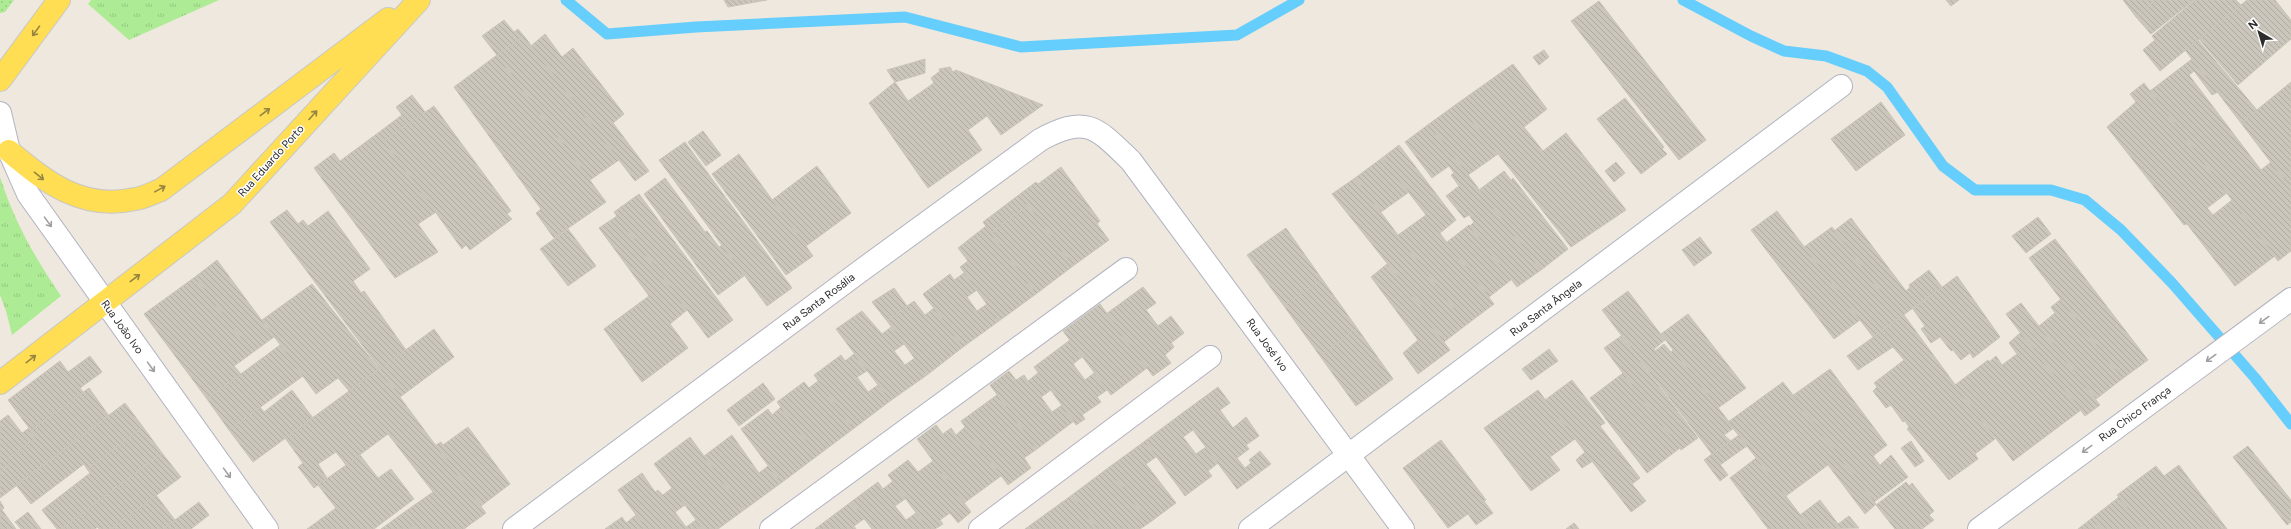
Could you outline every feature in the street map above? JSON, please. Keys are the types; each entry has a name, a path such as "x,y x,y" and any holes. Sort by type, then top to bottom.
{"main road":[{"path":"0,80 59,0"},
{"path":"9,151 45,181 71,194 99,202 135,200 161,190 413,0"},
{"name":"Rua Eduardo Porto","path":"0,383 232,204 418,0"}],"street":[{"name":"Rua Santa Ângela","path":"1250,529 1841,86"},
{"name":"Rua João Ivo","path":"0,114 9,151 28,194 267,529"},
{"name":"Rua Santa Rosália","path":"514,529 855,275 1040,140 1061,128 1089,126 1106,137 1131,161"},
{"name":"Rua José Ivo","path":"1131,161 1403,529"},
{"path":"771,529 1126,268"},
{"name":"Rua Chico França","path":"1979,529 2291,299"},
{"path":"980,529 1210,357"}],"green space":[{"path":"0,0 14,0 5,12 0,13"},
{"path":"91,0 219,0 129,40 88,4"},
{"path":"0,177 12,209 26,239 42,268 61,296 12,335 0,295"}],"building":[{"path":"724,0 767,0 728,7"},
{"path":"1946,0 1959,0 1951,6"},
{"path":"2123,0 2156,0 2136,17"},
{"path":"2156,0 2194,0 2151,34 2136,17"},
{"path":"2195,0 2236,0 2241,5 2160,71 2143,50 2155,40 2152,36"},
{"path":"2247,0 2275,0 2291,20 2291,39 2238,85 2199,39"},
{"path":"1599,1 1706,140 1679,160 1571,21"},
{"path":"504,20 514,32 518,29 524,36 497,55 482,36"},
{"path":"545,34 562,57 573,48 624,114 613,123 649,171 635,181 531,46"},
{"path":"524,36 619,160 590,180 497,55"},
{"path":"2198,40 2257,110 2241,123 2185,50"},
{"path":"1544,50 1549,57 1539,65 1533,57"},
{"path":"497,55 606,202 554,238 536,213 541,209 454,87"},
{"path":"925,59 925,73 895,82 887,70"},
{"path":"2192,59 2218,92 2212,95 2194,71 2189,75 2261,170 2271,162 2291,188 2291,251 2278,261 2150,91"},
{"path":"1513,64 1547,109 1524,127 1543,151 1566,133 1626,210 1571,247 1458,103"},
{"path":"950,67 953,72 956,70 1043,105 1001,135 987,116 968,130 982,150 928,188 869,103 895,82 908,101 934,83 931,78 940,71 939,69"},
{"path":"2291,82 2291,170 2282,177 2241,123"},
{"path":"2144,83 2227,193 2207,208 2213,215 2232,200 2275,256 2235,286 2187,224 2184,225 2107,127 2136,102 2130,94"},
{"path":"412,95 425,112 384,141 378,133 402,115 396,107"},
{"path":"1625,98 1664,147 1662,149 1667,154 1641,174 1597,119"},
{"path":"1881,102 1905,135 1856,171 1831,139"},
{"path":"1458,103 1498,154 1468,175 1429,124"},
{"path":"434,106 511,211 507,214 512,219 470,250 466,245 462,249 384,141"},
{"path":"1429,124 1541,270 1517,287 1470,226 1474,222 1469,215 1464,218 1446,196 1459,186 1451,175 1454,173 1449,166 1432,178 1405,142"},
{"path":"703,131 721,155 706,166 688,142"},
{"path":"378,133 436,212 418,224 438,252 395,278 314,168 334,153 340,161"},
{"path":"685,142 792,288 767,306 659,160"},
{"path":"1399,145 1456,220 1440,233 1382,158"},
{"path":"739,154 813,256 786,275 712,174"},
{"path":"1382,158 1409,192 1381,212 1355,178"},
{"path":"1616,162 1625,173 1614,182 1605,171"},
{"path":"817,166 851,213 806,246 772,200"},
{"path":"1061,167 1100,221 1097,224 1109,240 1073,266 1020,194 1036,182 1038,184"},
{"path":"2291,170 2291,188 2282,177"},
{"path":"1504,171 1511,180 1513,178 1568,249 1541,270 1479,190"},
{"path":"665,178 705,232 707,231 719,247 722,245 744,276 718,295 644,194"},
{"path":"1355,178 1466,325 1444,342 1422,314 1425,311 1332,194"},
{"path":"639,194 733,320 708,338 614,212"},
{"path":"1020,194 1028,205 991,233 983,222"},
{"path":"1028,205 1073,266 1036,294 991,233"},
{"path":"287,210 298,224 303,220 308,226 328,211 370,269 353,281 361,293 364,291 406,350 380,369 270,222"},
{"path":"1777,211 1860,320 1834,339 1751,230"},
{"path":"1426,215 1494,304 1466,325 1398,235"},
{"path":"617,216 687,310 670,324 688,348 642,382 604,329 649,296 599,228"},
{"path":"2038,217 2051,234 2026,253 2012,236"},
{"path":"1851,218 1906,291 1910,287 1909,285 1929,270 1942,287 1902,316 1894,306 1892,307 1834,231"},
{"path":"1469,225 1511,280 1489,297 1447,242"},
{"path":"986,226 1036,294 999,321 960,267 968,261 958,248"},
{"path":"1832,227 1892,307 1894,306 1902,316 1873,337 1804,247"},
{"path":"1286,228 1322,279 1284,306 1247,255"},
{"path":"568,229 596,266 568,286 540,249"},
{"path":"1700,237 1712,253 1694,266 1682,250"},
{"path":"2055,239 2148,360 2122,379 2029,258"},
{"path":"217,260 274,337 252,353 195,277"},
{"path":"1387,264 1425,311 1422,314 1450,350 1418,374 1403,353 1418,340 1371,277"},
{"path":"964,273 977,290 967,297 977,311 987,304 999,321 963,347 923,294 950,274 954,280"},
{"path":"1957,276 2000,337 1973,358 1970,353 1961,360 1953,350 1951,351 1940,337 1931,343 1921,329 1925,326 1913,309"},
{"path":"195,277 252,353 234,366 241,374 207,399 144,314"},
{"path":"1322,279 1357,328 1320,356 1284,306"},
{"path":"312,284 379,369 349,391 338,378 316,394 262,320"},
{"path":"1143,287 1156,303 1146,310 1158,326 1171,316 1184,333 1171,343 1174,347 1165,355 1171,363 1153,376 1106,314"},
{"path":"894,288 907,306 887,321 872,302"},
{"path":"1628,291 1665,340 1654,349 1655,351 1664,344 1671,352 1673,350 1734,428 1724,435 1731,441 1712,454 1602,310"},
{"path":"2061,299 2122,379 2096,399 2039,326 2055,313 2051,307"},
{"path":"914,301 925,315 934,308 963,347 927,375 887,321"},
{"path":"2021,303 2100,405 2085,416 2006,314"},
{"path":"1100,304 1147,368 1111,395 1063,331"},
{"path":"862,311 882,334 891,327 904,344 894,351 905,365 915,358 927,375 890,401 836,329"},
{"path":"1688,314 1746,388 1718,408 1661,334"},
{"path":"1904,315 1995,439 1975,454 1978,459 1949,480 1907,429 1909,427 1905,421 1903,422 1891,405 1886,408 1873,391 1877,387 1874,383 1904,360 1893,347 1858,370 1847,356"},
{"path":"1357,328 1393,379 1356,406 1320,356"},
{"path":"434,329 454,357 400,397 380,369"},
{"path":"2021,332 2081,410 2013,461 1955,385 1988,360 1989,362 1996,356 2002,365 2017,354 2009,343"},
{"path":"1621,336 1698,438 1681,450 1604,348"},
{"path":"1070,340 1082,357 1073,364 1085,380 1094,373 1107,390 1097,397 1101,402 1082,415 1085,419 1076,425 1034,367"},
{"path":"280,345 303,376 229,430 207,399"},
{"path":"1549,349 1558,361 1531,380 1522,369"},
{"path":"854,354 867,371 857,377 868,392 878,385 890,401 853,429 814,375 841,355 845,361"},
{"path":"90,356 102,372 80,388 83,392 30,431 35,438 7,459 10,464 0,472 0,421 8,415 22,433 29,428 8,400 60,361 68,372"},
{"path":"379,369 486,513 464,529 415,529 403,513 433,492 388,434 346,465 336,452 318,464 327,478 314,488 298,467 303,463 285,438"},
{"path":"1830,369 1887,445 1873,456 1880,465 1891,455 1908,477 1874,502 1792,396"},
{"path":"1009,371 1016,380 1024,375 1028,381 1038,373 1051,390 1041,397 1052,412 1062,405 1074,421 1037,449 990,385"},
{"path":"1623,373 1680,448 1647,473 1590,398"},
{"path":"1572,380 1605,423 1600,426 1640,478 1632,484 1646,501 1631,512 1545,400"},
{"path":"818,381 853,429 817,456 777,402 804,382 809,388"},
{"path":"1783,382 1876,504 1865,514 1828,465 1786,496 1728,422"},
{"path":"763,383 775,399 739,426 727,410"},
{"path":"1218,387 1230,403 1220,410 1233,428 1246,417 1259,436 1246,445 1249,449 1237,458 1245,468 1251,463 1249,460 1260,451 1271,464 1237,489 1181,414"},
{"path":"89,388 109,416 0,498 0,472 10,464 7,459 35,438 30,431"},
{"path":"292,390 313,418 253,462 229,430 260,407 264,412"},
{"path":"1538,390 1575,439 1550,457 1560,470 1531,491 1484,428"},
{"path":"997,395 1037,449 1024,458 1031,468 1008,485 961,421"},
{"path":"125,403 143,427 87,469 84,464 31,504 16,485"},
{"path":"781,407 817,456 781,483 741,429 768,409 772,415"},
{"path":"1181,414 1193,430 1183,437 1196,454 1206,447 1218,463 1208,471 1212,476 1185,496 1145,441"},
{"path":"936,425 943,434 951,428 956,435 965,427 1001,476 964,503 917,439"},
{"path":"143,427 162,453 61,529 57,529 42,510 90,473 87,469"},
{"path":"468,427 510,484 481,506 436,445 441,442 443,445"},
{"path":"732,435 759,473 768,466 781,483 744,510 704,456"},
{"path":"1739,435 1747,446 1720,465 1712,454"},
{"path":"690,437 744,510 718,529 703,529 654,464"},
{"path":"1441,440 1486,500 1484,501 1493,513 1476,525 1468,514 1448,528 1403,468"},
{"path":"1145,441 1156,457 1146,464 1176,503 1149,523 1108,468"},
{"path":"1911,441 1924,461 1915,467 1901,448"},
{"path":"2248,446 2291,500 2291,522 2287,525 2233,457"},
{"path":"1585,452 1593,461 1582,468 1576,460"},
{"path":"162,453 181,477 111,529 99,529 98,527 95,529 61,529"},
{"path":"1712,454 1728,475 1720,481 1704,460"},
{"path":"360,455 378,478 391,469 414,499 374,529 307,529 336,508 318,485"},
{"path":"1756,458 1811,529 1768,529 1730,478"},
{"path":"908,460 918,472 933,461 971,512 958,523 950,513 940,520 943,524 935,529 928,529 888,475"},
{"path":"2179,465 2227,529 2143,529 2117,495 2156,466 2164,476"},
{"path":"1108,468 1149,523 1140,529 1097,529 1072,495"},
{"path":"642,473 655,492 658,490 663,495 672,488 685,505 675,512 686,527 696,520 703,529 646,529 618,490"},
{"path":"893,481 905,499 895,506 906,520 916,513 928,529 872,529 851,502 878,482 883,489"},
{"path":"1906,482 1909,486 1912,483 1934,511 1929,515 1934,520 1922,529 1895,529 1876,505"},
{"path":"156,495 175,520 163,529 111,529"},
{"path":"1072,495 1097,529 1041,529 1036,521"},
{"path":"2119,497 2143,529 2101,529 2092,518"},
{"path":"1820,500 1838,524 1849,516 1859,528 1811,529 1800,515"},
{"path":"0,501 4,508 2,510 16,529 0,529"},
{"path":"199,502 209,515 191,529 163,529"},
{"path":"851,502 864,519 854,526 856,529 815,529"},
{"path":"28,512 41,529 21,529 15,522"},
{"path":"403,513 415,529 381,529"},
{"path":"636,515 646,529 605,529 622,517 626,523"},
{"path":"2092,518 2101,529 2078,529"},
{"path":"1036,521 1041,529 1025,529"},
{"path":"1574,523 1579,529 1566,529"}],"waterway":[{"path":"566,0 607,34 696,27 905,17 1021,47 1237,35 1299,0"},
{"path":"1683,0 1751,36 1784,51 1826,56 1867,71 1887,87 1943,166 1975,190 2051,190 2085,200 2121,230 2172,283 2255,378 2291,424"}]}
